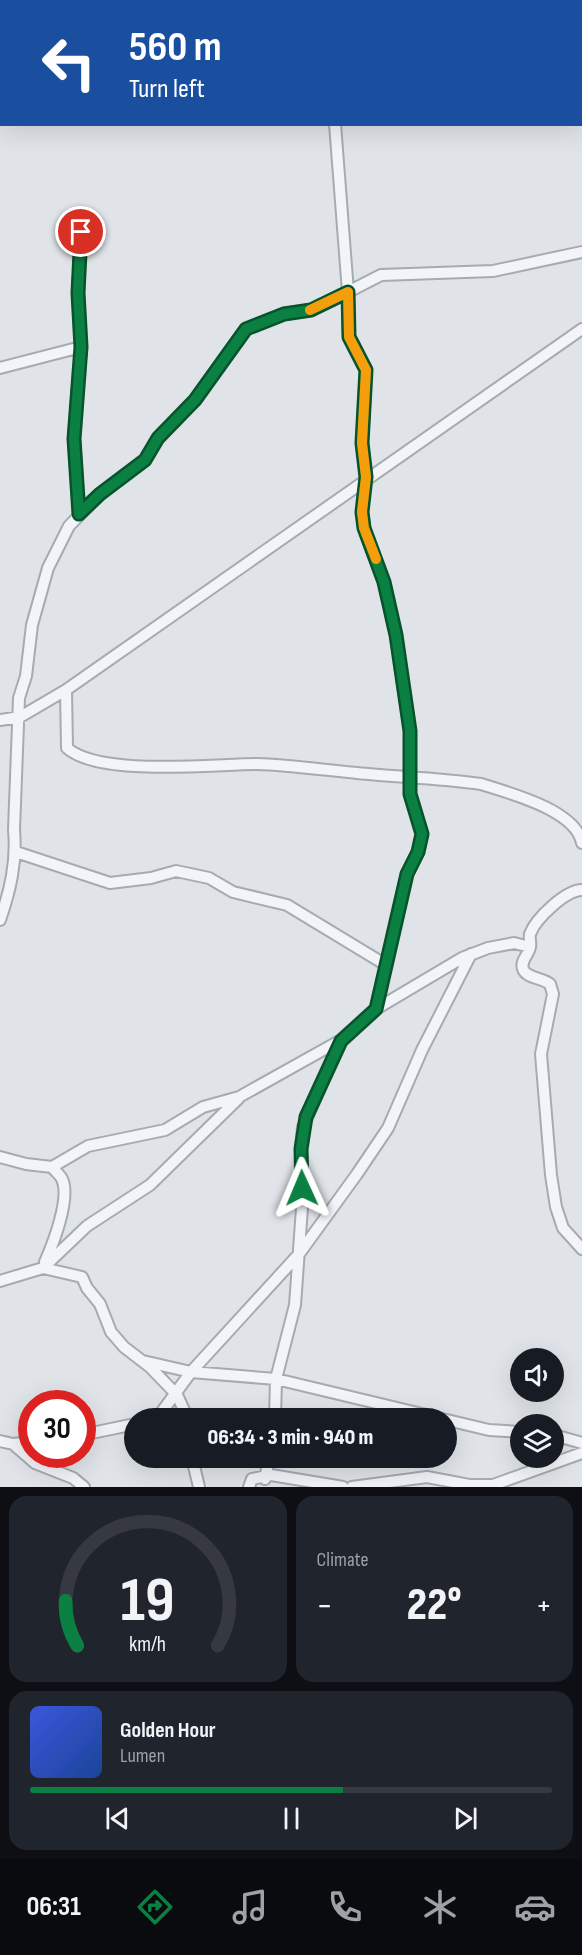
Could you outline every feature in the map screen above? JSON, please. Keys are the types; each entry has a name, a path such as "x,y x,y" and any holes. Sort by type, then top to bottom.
{"street":[{"path":"335,126 348,292 349,337 366,370 362,443 366,477 362,512 364,528 384,582 396,635 410,731 410,794 422,834 418,852 407,874 376,1009"},
{"path":"79,514 74,439 81,347 78,293 81,232"},
{"path":"0,920 9,895 16,852 14,830 19,698 26,676 32,625 48,568 79,514 100,494 145,460 158,438 195,400 246,329 284,314 311,310 381,275 493,271 541,258 582,252"},
{"path":"0,720 20,717 66,690 366,477 582,329"},
{"path":"0,368 81,347"},
{"path":"66,690 67,748 87,758 146,766 189,768 258,764 461,781 508,792 558,814 580,827 582,843"},
{"path":"16,852 110,883 176,871 209,878 233,892 287,905 386,965"},
{"path":"582,890 576,890 549,908 529,936 530,947 522,963 523,971 528,975 545,980 550,984 552,994 541,1054 556,1207 563,1228 582,1249"},
{"path":"0,1157 26,1164 52,1167 88,1146 165,1130 203,1107 239,1097 341,1041 376,1009 471,954 514,943 530,947"},
{"path":"165,1408 177,1395 191,1372 300,1254 388,1128 422,1050 471,954"},
{"path":"275,1408 276,1379 296,1305 300,1254 303,1127 341,1041"},
{"path":"0,1281 43,1268 87,1226 150,1185 239,1097"},
{"path":"43,1268 59,1231 63,1197 63,1180 52,1167"},
{"path":"43,1268 82,1277 87,1288 100,1304 111,1332 124,1347 143,1361 177,1395 183,1408"},
{"path":"143,1361 191,1372 276,1379 396,1408"},
{"path":"457,1423 489,1430 510,1431"},
{"path":"96,1432 124,1426"},
{"path":"564,1438 582,1443"},
{"path":"0,1441 18,1443"},
{"path":"13,1444 35,1463 73,1478 84,1487"},
{"path":"352,1487 426,1477 467,1486 493,1485 582,1453"},
{"path":"194,1468 199,1487"},
{"path":"265,1479 267,1468"},
{"path":"249,1487 252,1479 265,1479 271,1475 343,1487"}],"slow traffic":[{"path":"310,310 348,292 349,337 366,370 362,443 366,477 362,512 364,528 376,559"}],"route":[{"path":"81,232 78,293 81,347 80,386 74,439 79,514 116,480 145,460 158,438 181,417 195,400 246,329 284,314 311,310 348,292 349,337 366,370 362,443 366,477 362,512 364,528 384,582 396,635 410,731 410,794 420,820 422,834 418,852 407,874 376,1009 341,1041 306,1117 301,1149 302,1188"}]}
